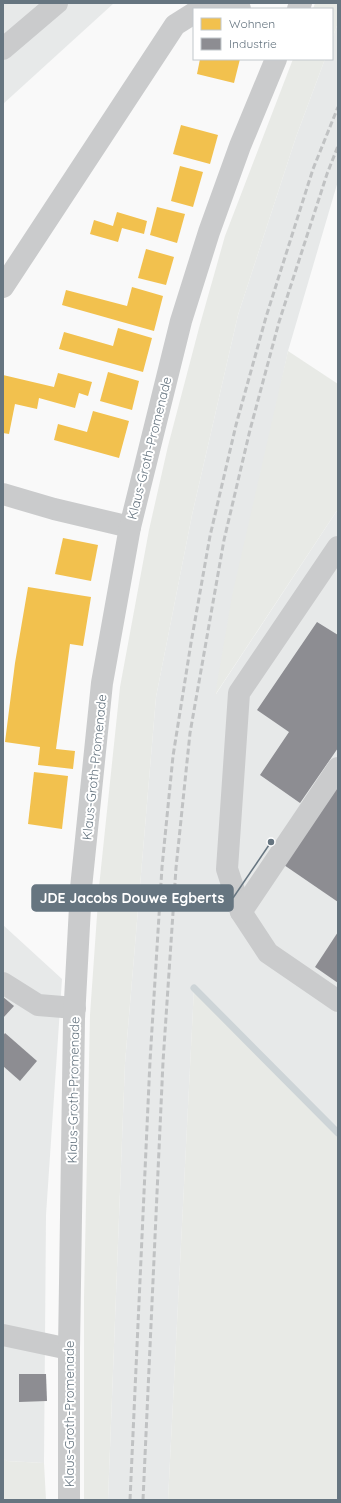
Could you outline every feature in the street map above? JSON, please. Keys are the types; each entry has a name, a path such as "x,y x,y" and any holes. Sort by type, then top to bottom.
{"street":[{"path":"3,48 57,3"},
{"path":"203,8 211,4 228,5 237,8"},
{"path":"3,287 175,25 193,13"},
{"name":"Klaus-Groth-Promenade","path":"70,1500 69,1349 75,1008 81,888 102,683 130,527 183,314 209,232 237,153 276,60"},
{"path":"5,496 130,527"},
{"path":"338,547 240,693 227,869 241,912 268,953 338,1001"},
{"path":"241,912 338,768"},
{"path":"3,983 38,1005 75,1008"},
{"path":"3,1335 69,1349"}],"shaded area":[{"path":"3,3 114,3 3,104"},
{"path":"315,3 338,3 338,23 333,36 333,8 313,8"},
{"path":"338,23 338,181 288,351 216,694 338,509 338,1133 194,989 168,1500 108,1500 125,1063 156,697 192,515 238,315 296,137 325,60 333,60 333,36"},
{"path":"293,60 325,60 296,137 238,315 192,515 156,697 125,1063 108,1500 84,1500 84,1298 90,1015 99,887 120,687 149,530 168,446 225,236"},
{"path":"288,351 338,384 338,509 215,695 232,596"},
{"path":"3,925 62,979 46,1215 44,1463 7,1461 3,1458"},
{"path":"194,988 338,1133 338,1500 168,1500"},
{"path":"3,1458 7,1461 44,1463 46,1500 3,1500"}],"building: Wohnen":[{"path":"200,60 240,60 234,83 197,74"},
{"path":"181,125 218,135 210,164 173,154"},
{"path":"180,166 203,172 193,207 171,201"},
{"path":"157,207 185,214 177,243 150,235"},
{"path":"117,212 147,221 144,234 122,228 118,242 90,234 94,220 113,226"},
{"path":"146,249 174,257 166,285 138,278"},
{"path":"132,287 163,296 154,331 62,305 66,290 127,306"},
{"path":"118,328 152,338 143,372 59,349 64,332 113,346"},
{"path":"108,372 139,381 132,410 100,401"},
{"path":"58,373 92,382 88,396 79,393 75,408 39,398 37,409 15,404 9,434 3,433 3,375 54,387"},
{"path":"93,411 129,421 119,458 54,440 58,424 87,432"},
{"path":"63,538 98,545 91,581 55,574"},
{"path":"28,587 91,597 83,646 70,644 56,749 75,751 73,769 38,765 40,747 5,742 15,663"},
{"path":"34,772 68,776 62,829 28,824"}],"building: Industrie":[{"path":"317,622 338,635 338,748 300,803 260,775 289,732 257,710"},
{"path":"338,786 338,902 284,865"},
{"path":"338,932 338,983 315,967"},
{"path":"3,997 14,1006 3,1018"},
{"path":"5,1033 37,1061 20,1081 3,1066 3,1036"},
{"path":"19,1374 46,1374 47,1401 19,1402"}],"waterway":[{"path":"194,988 338,1133"}],"railway":[{"path":"130,1500 150,1061 162,867 173,756 210,536 236,425 266,317 313,169 338,107"},
{"path":"143,1500 163,1062 176,868 190,733 224,540 250,430 279,322 327,174 338,146"}],"place":[{"name":"JDE Jacobs Douwe Egberts","path":"271,842"}]}
